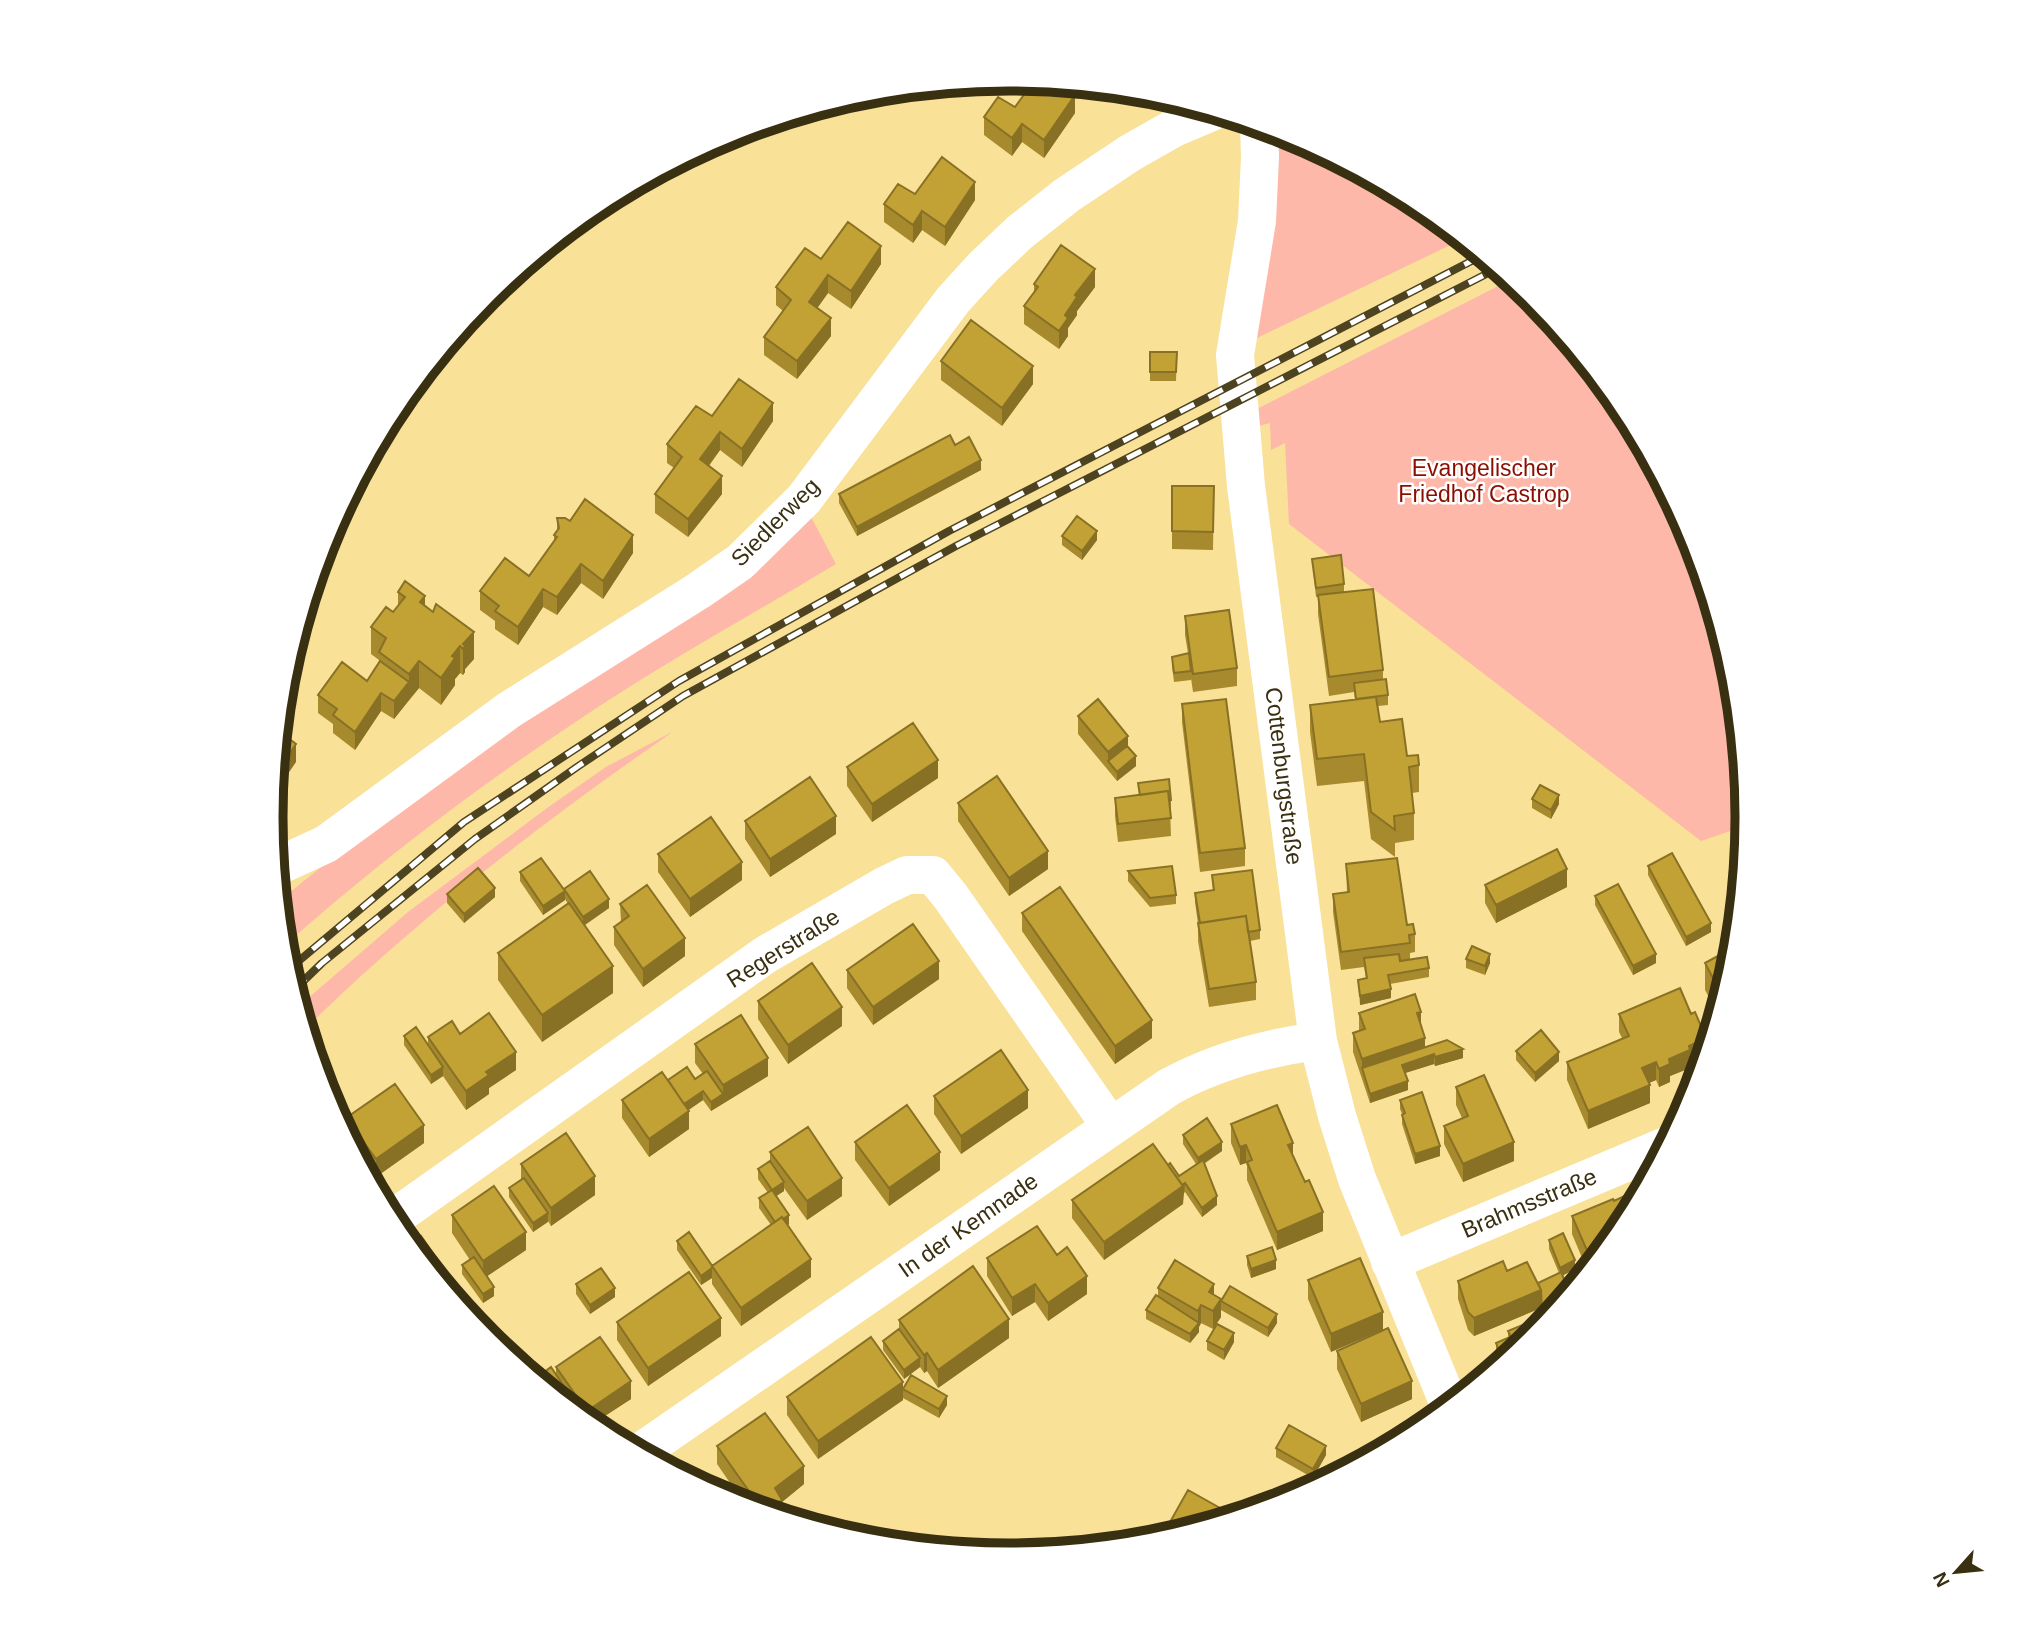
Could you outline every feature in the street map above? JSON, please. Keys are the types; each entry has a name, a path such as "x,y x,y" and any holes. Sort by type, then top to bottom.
{"street":[{"name":"Siedlerweg","path":"285,863 326,844 509,710 740,562 804,499 953,300 983,267 1049,210 1129,153 1200,117"},
{"name":"Cottenburgstraße","path":"1259,136 1257,222 1235,355 1246,486 1318,1041 1337,1116 1357,1179 1446,1398"},
{"name":"Regerstraße","path":"400,1213 765,955 884,886 907,876 933,875 951,897 1111,1127"},
{"name":"In der Kemnade","path":"647,1448 1169,1087 1199,1070 1281,1046 1318,1041"},
{"name":"Brahmsstraße","path":"1390,1262 1656,1149"}],"green space":[{"path":"1277,142 1373,188 1455,243 1255,339"},
{"name":"Evangelischer Friedhof Castrop","path":"1502,284 1556,338 1614,414 1639,454 1681,539 1711,629 1722,676 1730,723 1736,829 1701,841 1289,524 1285,443 1271,450 1270,423 1259,426 1257,409"},
{"path":"810,515 836,564 648,676 546,742 393,855 293,938 287,894 376,823"},
{"path":"674,731 483,872 392,948 313,1022 306,1000 408,912 606,767"}],"building":[{"path":"1026,92 1075,95 1044,140 1022,124 1012,138 984,117 998,97 1015,107"},
{"path":"942,157 975,182 945,227 922,211 913,225 884,204 898,184 915,194"},
{"path":"848,222 881,246 851,291 828,275 809,302 831,318 797,361 764,337 791,300 776,287 805,248 821,259"},
{"path":"1061,245 1095,269 1075,295 1077,297 1065,315 1068,318 1059,331 1024,306 1038,287 1034,284"},
{"path":"971,320 1033,366 1002,408 941,361"},
{"path":"1150,352 1177,352 1176,372 1150,372"},
{"path":"739,379 773,403 742,449 720,432 700,459 722,476 688,519 655,494 682,457 667,444 696,406 712,416"},
{"path":"950,435 955,445 969,437 981,460 857,527 839,494"},
{"path":"1172,486 1214,486 1213,532 1172,531"},
{"path":"585,499 633,535 603,581 581,564 557,597 543,589 518,627 495,611 499,606 480,591 505,558 529,576 557,537 554,535 559,528 557,518 570,521"},
{"path":"1077,516 1097,531 1082,551 1062,536"},
{"path":"1341,555 1344,584 1316,588 1312,559"},
{"path":"405,581 425,596 420,602 433,612 436,604 474,632 463,644 463,649 460,646 452,656 455,658 441,678 419,661 409,674 379,652 386,638 371,627 386,607 393,612 405,597 398,592"},
{"path":"1373,589 1383,670 1329,677 1318,595"},
{"path":"1229,610 1237,668 1193,674 1185,616"},
{"path":"1189,653 1191,671 1174,673 1172,657"},
{"path":"380,661 409,682 394,701 381,693 355,732 333,715 337,709 318,695 342,662 367,681"},
{"path":"1386,679 1388,695 1356,699 1354,683"},
{"path":"1376,697 1380,722 1402,719 1407,756 1418,755 1419,765 1409,767 1414,813 1394,816 1395,830 1371,812 1364,754 1317,759 1310,705"},
{"path":"1098,699 1128,736 1108,752 1078,716"},
{"path":"1226,699 1245,848 1200,853 1182,704"},
{"path":"913,723 938,760 872,804 847,767"},
{"path":"288,738 296,744 286,758"},
{"path":"1127,746 1136,756 1117,772 1108,761"},
{"path":"997,776 1048,851 1009,878 958,803"},
{"path":"810,777 836,816 770,859 745,821"},
{"path":"1169,779 1171,800 1168,791 1140,795 1138,783"},
{"path":"1540,785 1559,795 1551,810 1532,799"},
{"path":"1168,791 1171,818 1118,824 1115,798"},
{"path":"711,817 742,862 690,899 658,854"},
{"path":"1557,849 1567,869 1496,905 1485,885"},
{"path":"1672,853 1711,923 1686,937 1648,866"},
{"path":"541,858 565,891 543,906 520,872"},
{"path":"1397,858 1407,925 1413,924 1415,934 1409,935 1410,943 1341,952 1333,894 1349,892 1346,864"},
{"path":"1172,866 1176,895 1150,898 1128,871"},
{"path":"478,868 495,888 464,914 447,894"},
{"path":"1252,870 1260,930 1248,932 1246,916 1200,923 1195,893 1214,890 1212,875"},
{"path":"590,871 609,899 583,917 564,889"},
{"path":"1618,884 1656,954 1633,966 1595,896"},
{"path":"647,885 685,938 643,969 614,927 629,916 620,904"},
{"path":"1060,887 1152,1020 1115,1046 1022,913"},
{"path":"569,903 613,966 542,1015 498,953"},
{"path":"1246,916 1256,982 1209,989 1198,923"},
{"path":"913,924 939,961 873,1007 847,970"},
{"path":"1472,946 1490,954 1485,966 1466,959"},
{"path":"1723,953 1716,984 1705,963"},
{"path":"1399,954 1400,961 1427,957 1429,968 1388,975 1391,989 1360,996 1358,980 1367,978 1364,958"},
{"path":"812,963 842,1007 788,1045 758,1001"},
{"path":"1680,988 1691,1014 1695,1012 1703,1031 1700,1041 1689,1046 1690,1050 1669,1059 1670,1064 1659,1069 1656,1062 1642,1068 1650,1085 1588,1111 1567,1062 1629,1036 1619,1014"},
{"path":"1415,994 1421,1012 1417,1013 1425,1038 1362,1059 1353,1033 1365,1029 1359,1013"},
{"path":"489,1013 516,1052 486,1072 489,1075 466,1091 428,1037 452,1021 460,1034"},
{"path":"741,1015 768,1058 723,1085 695,1044"},
{"path":"416,1027 443,1067 431,1075 404,1036"},
{"path":"1541,1030 1559,1052 1535,1073 1516,1051"},
{"path":"1447,1040 1463,1049 1435,1057 1434,1054 1402,1065 1408,1081 1370,1094 1362,1068"},
{"path":"1001,1050 1028,1090 961,1136 934,1096"},
{"path":"687,1067 695,1079 707,1071 723,1094 711,1102 703,1091 684,1104 668,1080"},
{"path":"662,1072 689,1111 649,1139 622,1100"},
{"path":"1484,1075 1514,1142 1463,1164 1444,1126 1468,1116 1456,1087"},
{"path":"395,1084 424,1125 376,1159 348,1117"},
{"path":"1422,1092 1440,1146 1415,1154 1400,1100"},
{"path":"907,1105 940,1152 889,1188 855,1142"},
{"path":"1277,1105 1293,1143 1288,1145 1305,1182 1309,1180 1323,1212 1277,1232 1247,1162 1252,1160 1246,1145 1240,1147 1231,1124"},
{"path":"1207,1118 1222,1142 1198,1158 1183,1135"},
{"path":"808,1127 842,1178 807,1201 770,1152"},
{"path":"566,1133 595,1176 551,1208 521,1164"},
{"path":"1153,1144 1183,1186 1104,1242 1072,1200"},
{"path":"1203,1160 1217,1196 1202,1208 1185,1183 1182,1185 1168,1165 1170,1163 1179,1176"},
{"path":"770,1161 784,1182 772,1190 758,1169"},
{"path":"524,1178 548,1213 533,1223 509,1188"},
{"path":"494,1186 526,1232 483,1261 452,1215"},
{"path":"772,1190 789,1215 775,1222 759,1198"},
{"path":"1632,1193 1589,1256 1572,1216 1613,1199 1614,1201"},
{"path":"782,1217 811,1259 741,1308 712,1266"},
{"path":"1037,1226 1057,1255 1067,1247 1087,1276 1048,1303 1035,1284 1012,1298 987,1258"},
{"path":"689,1232 713,1267 701,1276 677,1241"},
{"path":"1563,1233 1575,1260 1560,1268 1549,1240"},
{"path":"421,1236 455,1284 453,1285 418,1239"},
{"path":"1272,1247 1276,1260 1251,1269 1247,1256"},
{"path":"474,1257 494,1287 483,1294 462,1265"},
{"path":"1360,1258 1383,1312 1331,1334 1308,1280"},
{"path":"1175,1260 1214,1284 1209,1292 1221,1299 1213,1311 1201,1305 1198,1311 1158,1288"},
{"path":"1503,1261 1507,1271 1527,1262 1541,1290 1474,1318 1468,1312 1458,1281"},
{"path":"973,1266 1009,1319 938,1370 899,1320"},
{"path":"601,1268 615,1288 590,1305 576,1284"},
{"path":"689,1272 721,1318 648,1368 617,1322"},
{"path":"1561,1272 1566,1284 1542,1311 1541,1290 1538,1283"},
{"path":"1230,1286 1277,1314 1268,1328 1221,1301"},
{"path":"1156,1295 1199,1323 1190,1334 1146,1310"},
{"path":"1532,1321 1522,1332 1511,1337 1508,1331"},
{"path":"1217,1324 1234,1333 1224,1350 1207,1341"},
{"path":"1388,1328 1412,1381 1361,1404 1337,1351"},
{"path":"899,1329 920,1358 904,1370 883,1341"},
{"path":"1522,1332 1494,1359 1493,1356 1500,1353 1496,1343"},
{"path":"600,1337 631,1381 589,1410 556,1367"},
{"path":"871,1337 903,1382 818,1441 787,1397"},
{"path":"551,1367 567,1391 565,1392 542,1374"},
{"path":"911,1375 947,1396 939,1409 903,1389"},
{"path":"765,1413 804,1466 775,1488 782,1500 775,1505 753,1497 717,1446"},
{"path":"1289,1425 1326,1446 1313,1469 1276,1448"},
{"path":"1188,1490 1225,1511 1174,1524 1170,1522"}],"railway":[{"path":"298,962 464,822 679,681 949,531 1475,259"},
{"path":"302,982 475,839 683,696 956,546 1490,272"}]}
